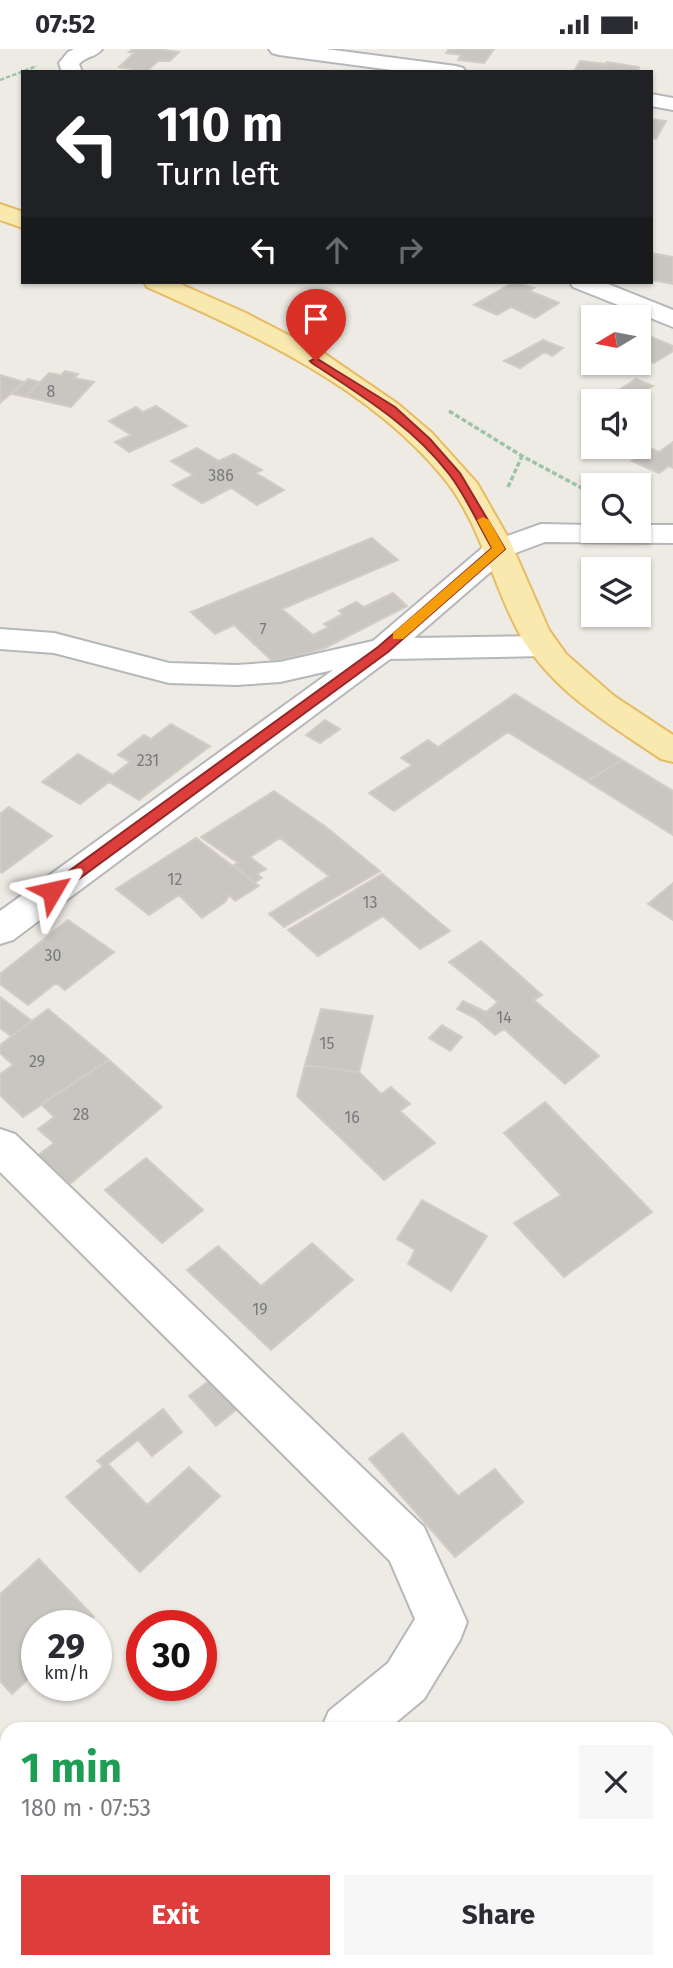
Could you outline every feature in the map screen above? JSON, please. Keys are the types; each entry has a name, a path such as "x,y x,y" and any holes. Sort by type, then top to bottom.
{"main road":[{"path":"0,211 21,220"},
{"path":"160,284 268,333 391,410 426,441 454,473 499,549 529,623 542,646 578,684 673,751"}],"street":[{"path":"71,70 69,63 75,56 92,49"},
{"path":"279,49 442,70"},
{"path":"374,60 400,49"},
{"path":"653,100 673,104"},
{"path":"587,284 673,319"},
{"path":"0,930 383,649 499,549 541,533 673,534"},
{"path":"0,639 54,643 169,673 209,674 281,673 383,649 542,646"},
{"path":"0,1146 407,1544 442,1622 406,1681 356,1722"}],"path":[{"path":"522,456 581,488"}],"building":[{"path":"133,49 156,49 179,52 170,61 158,61 148,70 119,67 134,53 129,52"},
{"path":"449,49 494,49 484,63 458,60 461,55 446,53"},
{"path":"580,61 639,67 638,70 575,70"},
{"path":"653,119 666,121 656,139 653,138"},
{"path":"653,253 673,257 673,284 653,280"},
{"path":"511,284 534,288 530,291 559,303 535,318 511,307 497,315 474,305"},
{"path":"651,337 673,346 673,351 654,363 651,362"},
{"path":"543,340 563,348 552,356 545,352 520,368 504,361"},
{"path":"65,371 78,374 74,378 94,382 71,407 26,397 49,373 61,375"},
{"path":"0,375 24,382 0,403"},
{"path":"28,379 40,382 26,397 12,394"},
{"path":"636,379 653,386 648,389 621,389"},
{"path":"156,406 187,426 129,452 115,442 131,435 109,421 136,407 143,412"},
{"path":"673,442 673,468 669,466 659,473 632,461 651,459 651,448 659,452"},
{"path":"197,448 219,461 234,454 262,470 256,473 284,490 257,505 231,488 202,503 173,485 193,475 171,461"},
{"path":"372,538 398,560 282,609 313,635 329,627 324,624 343,614 339,611 356,602 364,607 393,593 407,606 325,648 273,662 234,625 215,634 191,612"},
{"path":"515,694 622,760 587,781 508,732 394,811 369,793 412,765 401,758 428,740 438,747"},
{"path":"325,720 340,729 320,743 306,735"},
{"path":"171,724 210,746 139,800 109,782 80,804 42,782 78,754 113,775 130,762 118,755 144,735 151,739"},
{"path":"622,760 673,791 673,835 587,781"},
{"path":"274,791 326,827 380,871 284,927 269,914 329,876 280,838 250,857 266,869 257,874 262,878 254,883 234,865 238,863 201,837"},
{"path":"9,807 52,836 2,873 0,814"},
{"path":"196,838 259,886 235,901 229,895 225,902 202,918 179,895 149,915 116,889"},
{"path":"382,874 450,931 420,949 383,916 318,956 288,930"},
{"path":"673,883 673,920 648,904"},
{"path":"68,920 114,952 65,990 56,983 28,1005 0,984 0,974"},
{"path":"481,941 542,995 534,1000 599,1056 565,1084 504,1029 495,1035 475,1018 457,1009 463,1001 486,1012 498,1002 449,962"},
{"path":"0,997 32,1021 11,1036 0,1028"},
{"path":"48,1009 109,1060 23,1117 0,1095 0,1074 13,1065 0,1053 0,1045"},
{"path":"321,1009 373,1016 359,1072 305,1065"},
{"path":"442,1025 462,1037 450,1051 429,1038"},
{"path":"109,1060 162,1107 70,1184 37,1156 54,1143 38,1129 54,1117 41,1104"},
{"path":"305,1065 359,1072 381,1094 391,1087 410,1104 400,1111 435,1143 384,1180 297,1096"},
{"path":"545,1102 652,1212 564,1277 514,1223 561,1195 504,1133"},
{"path":"146,1158 203,1210 162,1243 105,1190"},
{"path":"422,1200 487,1236 451,1291 408,1264 415,1250 397,1239"},
{"path":"312,1243 353,1280 271,1350 187,1270 218,1246 261,1286"},
{"path":"218,1374 245,1403 216,1426 189,1396"},
{"path":"163,1409 182,1432 152,1456 138,1440 108,1464 147,1505 189,1467 220,1496 140,1572 66,1497 103,1466 97,1461"},
{"path":"402,1433 458,1496 495,1469 523,1502 455,1557 369,1459"},
{"path":"39,1559 87,1610 21,1610 21,1686 12,1694 0,1681 0,1594"}],"slow traffic":[{"path":"398,636 499,549 483,520"}],"route":[{"path":"52,891 383,649 499,549 454,473 426,441 391,410 316,361"}]}
